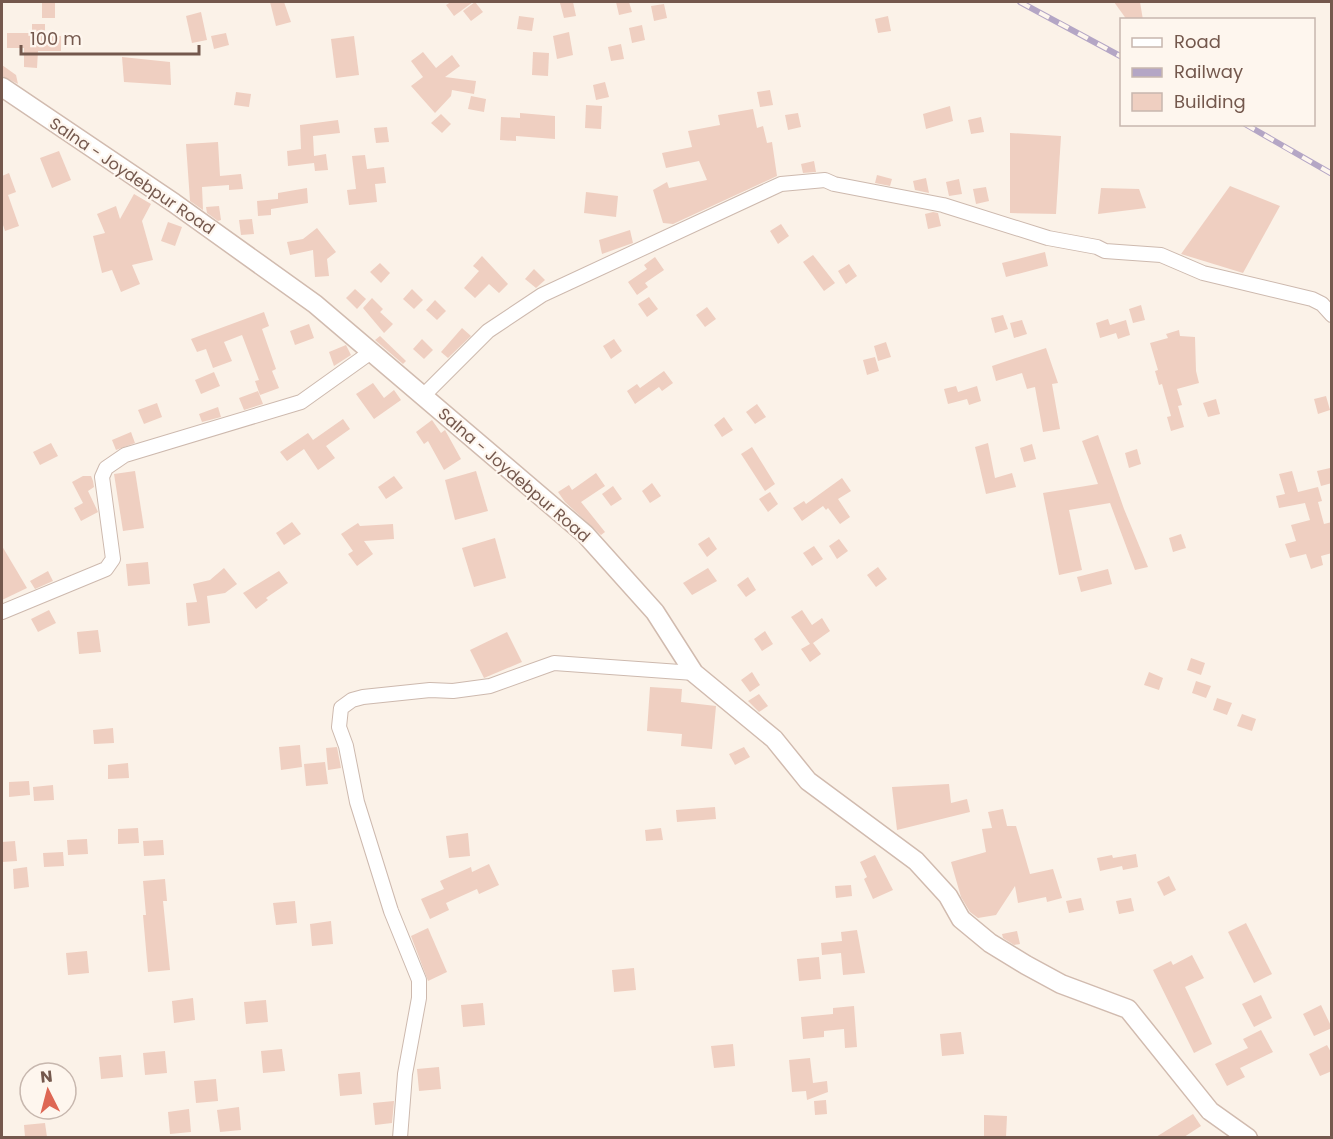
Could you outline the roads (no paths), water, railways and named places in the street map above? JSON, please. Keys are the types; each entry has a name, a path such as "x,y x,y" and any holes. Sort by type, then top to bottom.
{"main road":[{"name":"Salna - Joydebpur Road","path":"2,87 202,223 315,304 585,534 655,612 694,673 774,739 808,781 916,861 948,896 961,919 990,943 1061,984 1128,1009 1210,1111 1248,1137"}],"street":[{"path":"423,396 488,331 542,295 780,184 825,180 834,184 943,205 1048,238 1097,247 1105,251 1161,255 1203,273 1312,299 1322,304 1332,315"},
{"path":"2,612 106,569 113,559 102,477 106,468 125,455 301,402 371,352"},
{"path":"400,1137 405,1074 419,998 419,980 390,911 357,802 346,746 339,727 341,708 352,700 363,697 490,686 554,663 694,673"}],"railway":[{"path":"1020,2 1120,56"},
{"path":"1248,126 1332,174"}]}
